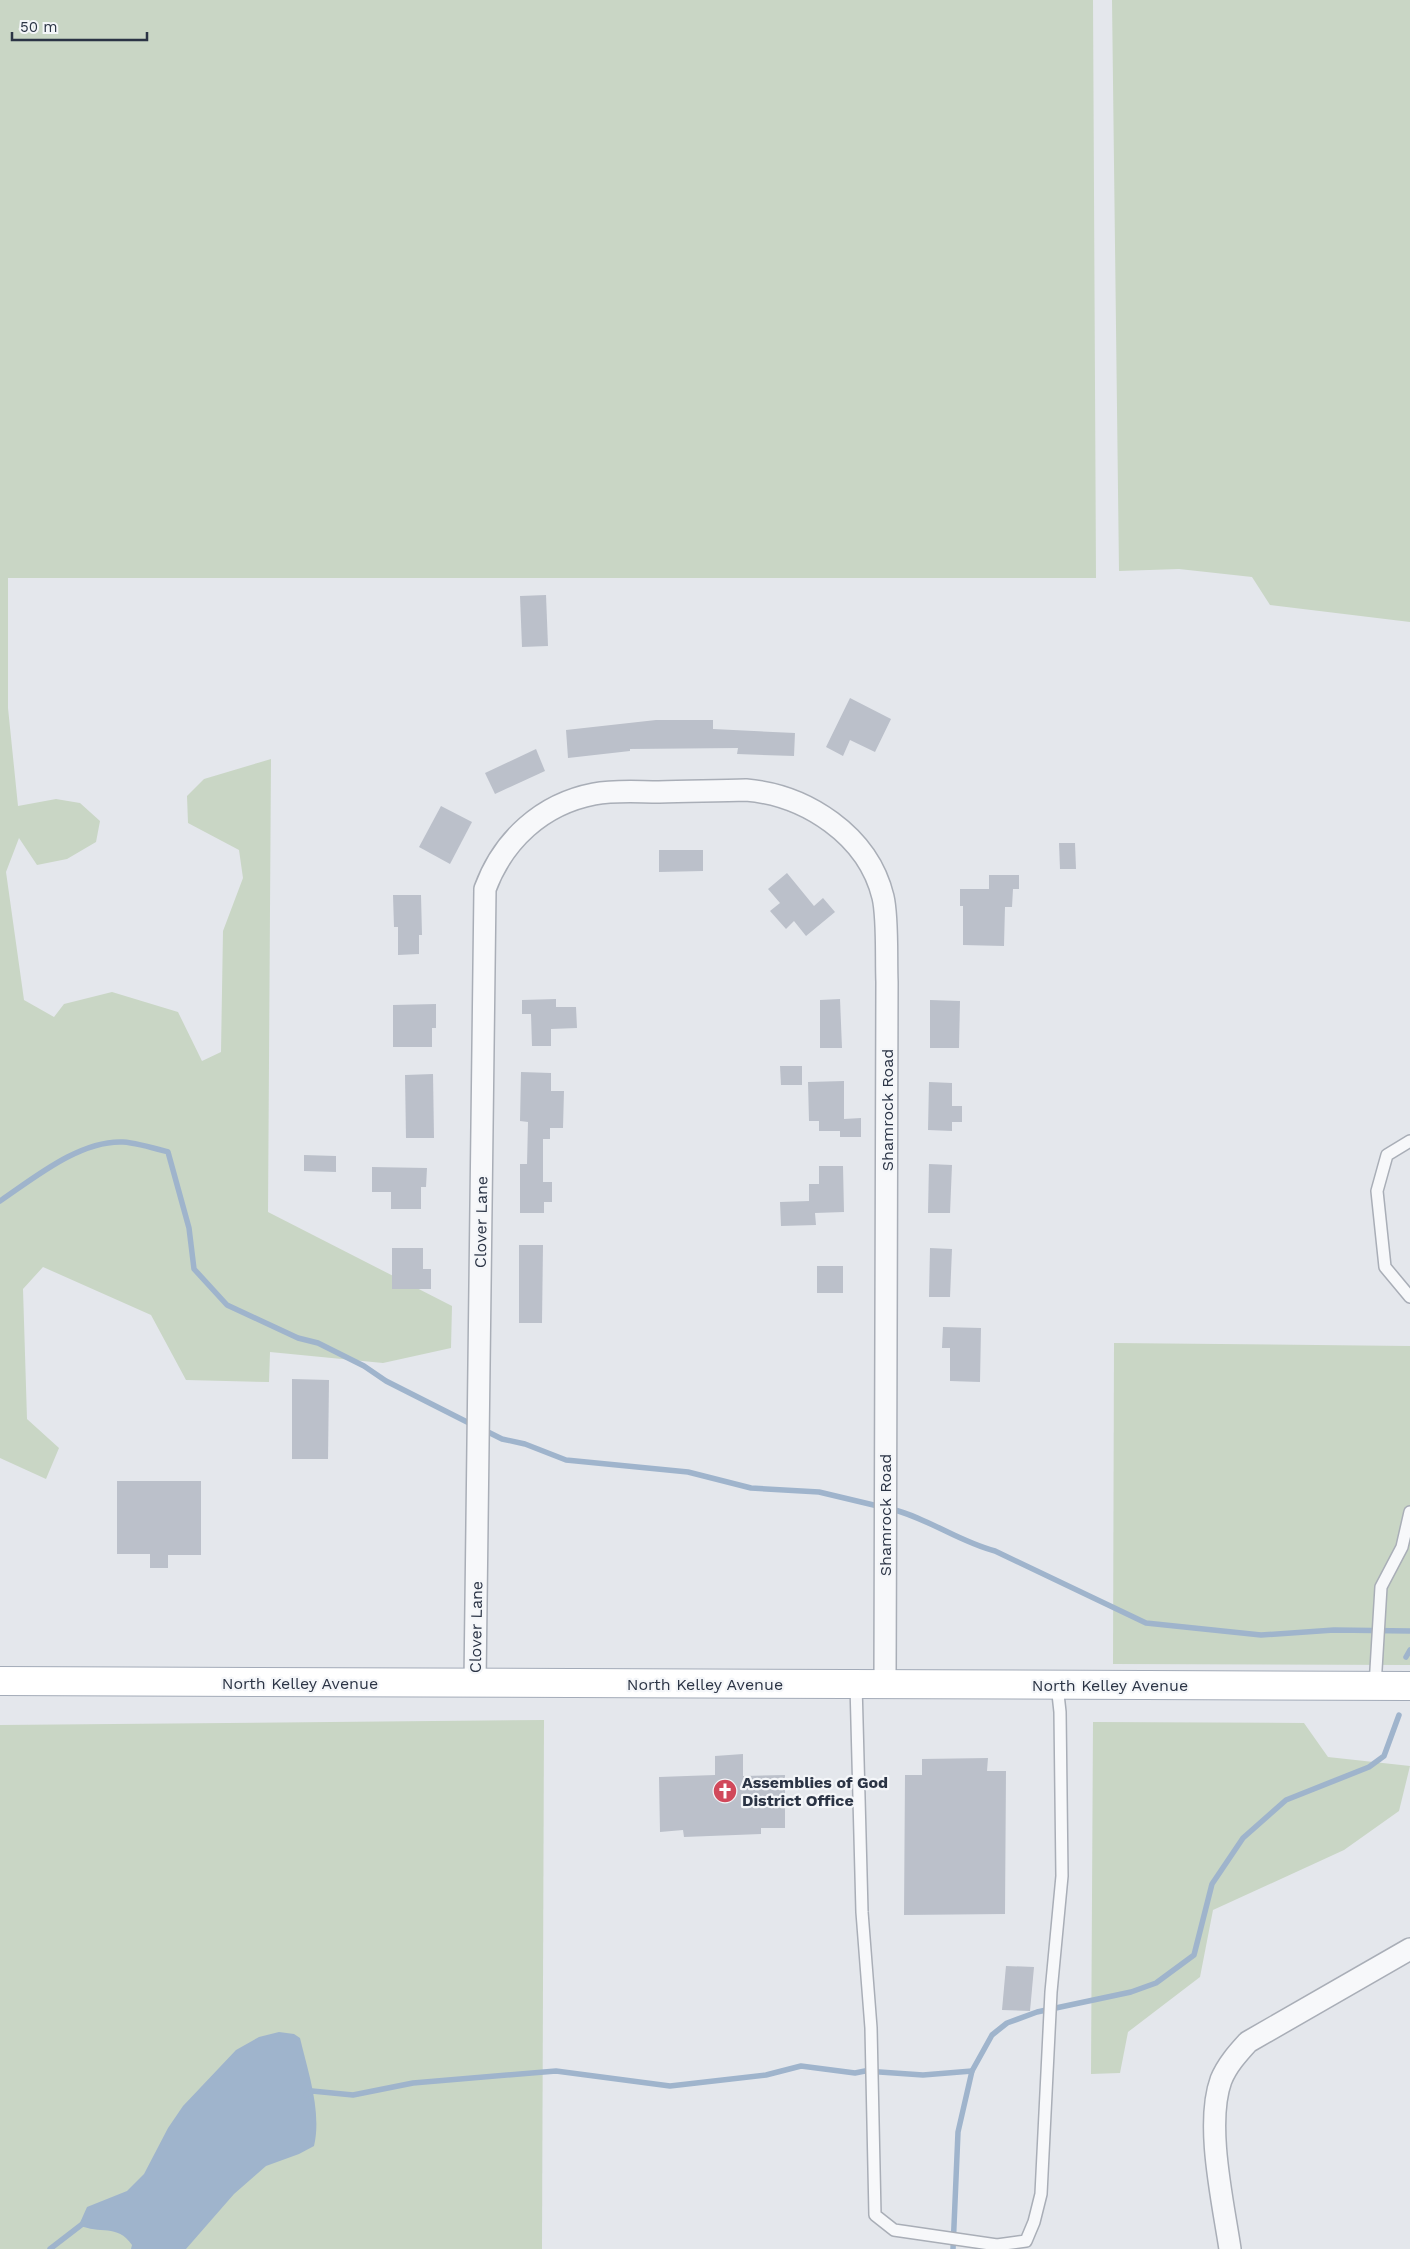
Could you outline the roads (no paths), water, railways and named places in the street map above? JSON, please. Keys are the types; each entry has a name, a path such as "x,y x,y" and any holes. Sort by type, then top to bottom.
{"main road":[{"name":"North Kelley Avenue","path":"0,1681 1410,1686"}],"street":[{"name":"Shamrock Road","path":"572,800 595,794 618,792 746,790 766,792 787,798 813,809 834,823 847,836 862,853 873,872 883,897 887,982 885,1684"},
{"name":"Clover Lane","path":"475,1683 485,889 500,857 517,835 548,811 572,800"},
{"path":"1230,2249 1219,2173 1215,2128 1217,2097 1222,2079 1233,2059 1248,2042 1410,1949"}],"lane":[{"path":"1410,1141 1387,1155 1377,1191 1385,1267 1410,1297"},
{"path":"1375,1686 1381,1587 1402,1547 1410,1512"},
{"path":"856,1684 862,1912 871,2028 875,2215 894,2230 997,2245 1029,2245 1041,2194 1051,1992 1062,1876 1060,1712 1057,1685"}],"water":[{"path":"279,2032 294,2034 300,2038 315,2106 316,2133 314,2146 299,2154 266,2166 234,2194 186,2249 131,2249 132,2245 120,2234 79,2225 87,2207 127,2191 144,2174 168,2128 183,2106 236,2050 259,2037"}],"waterway":[{"path":"0,1201 58,1162 90,1147 123,1142 168,1152 189,1228 194,1269 227,1305 298,1338 318,1343 364,1366 386,1381 473,1425"},
{"path":"484,1430 502,1439 525,1444 566,1460 688,1472 751,1488 819,1492 882,1507"},
{"path":"891,1509 918,1518 969,1542 995,1551 1146,1623 1261,1635 1334,1630 1410,1631"},
{"path":"1406,1657 1410,1650"},
{"path":"953,2249 958,2132 972,2071 992,2035 1007,2023 1037,2012 1131,1992 1156,1983 1194,1955 1212,1884 1243,1838 1286,1800 1369,1767 1384,1756 1399,1715"},
{"path":"306,2095 312,2091 353,2095 413,2083 556,2071 670,2086 766,2075 801,2066 855,2073 865,2071 923,2075 972,2071"},
{"path":"50,2249 85,2222"}],"place":[{"name":"Assemblies of God District Office","path":"725,1791"}]}
